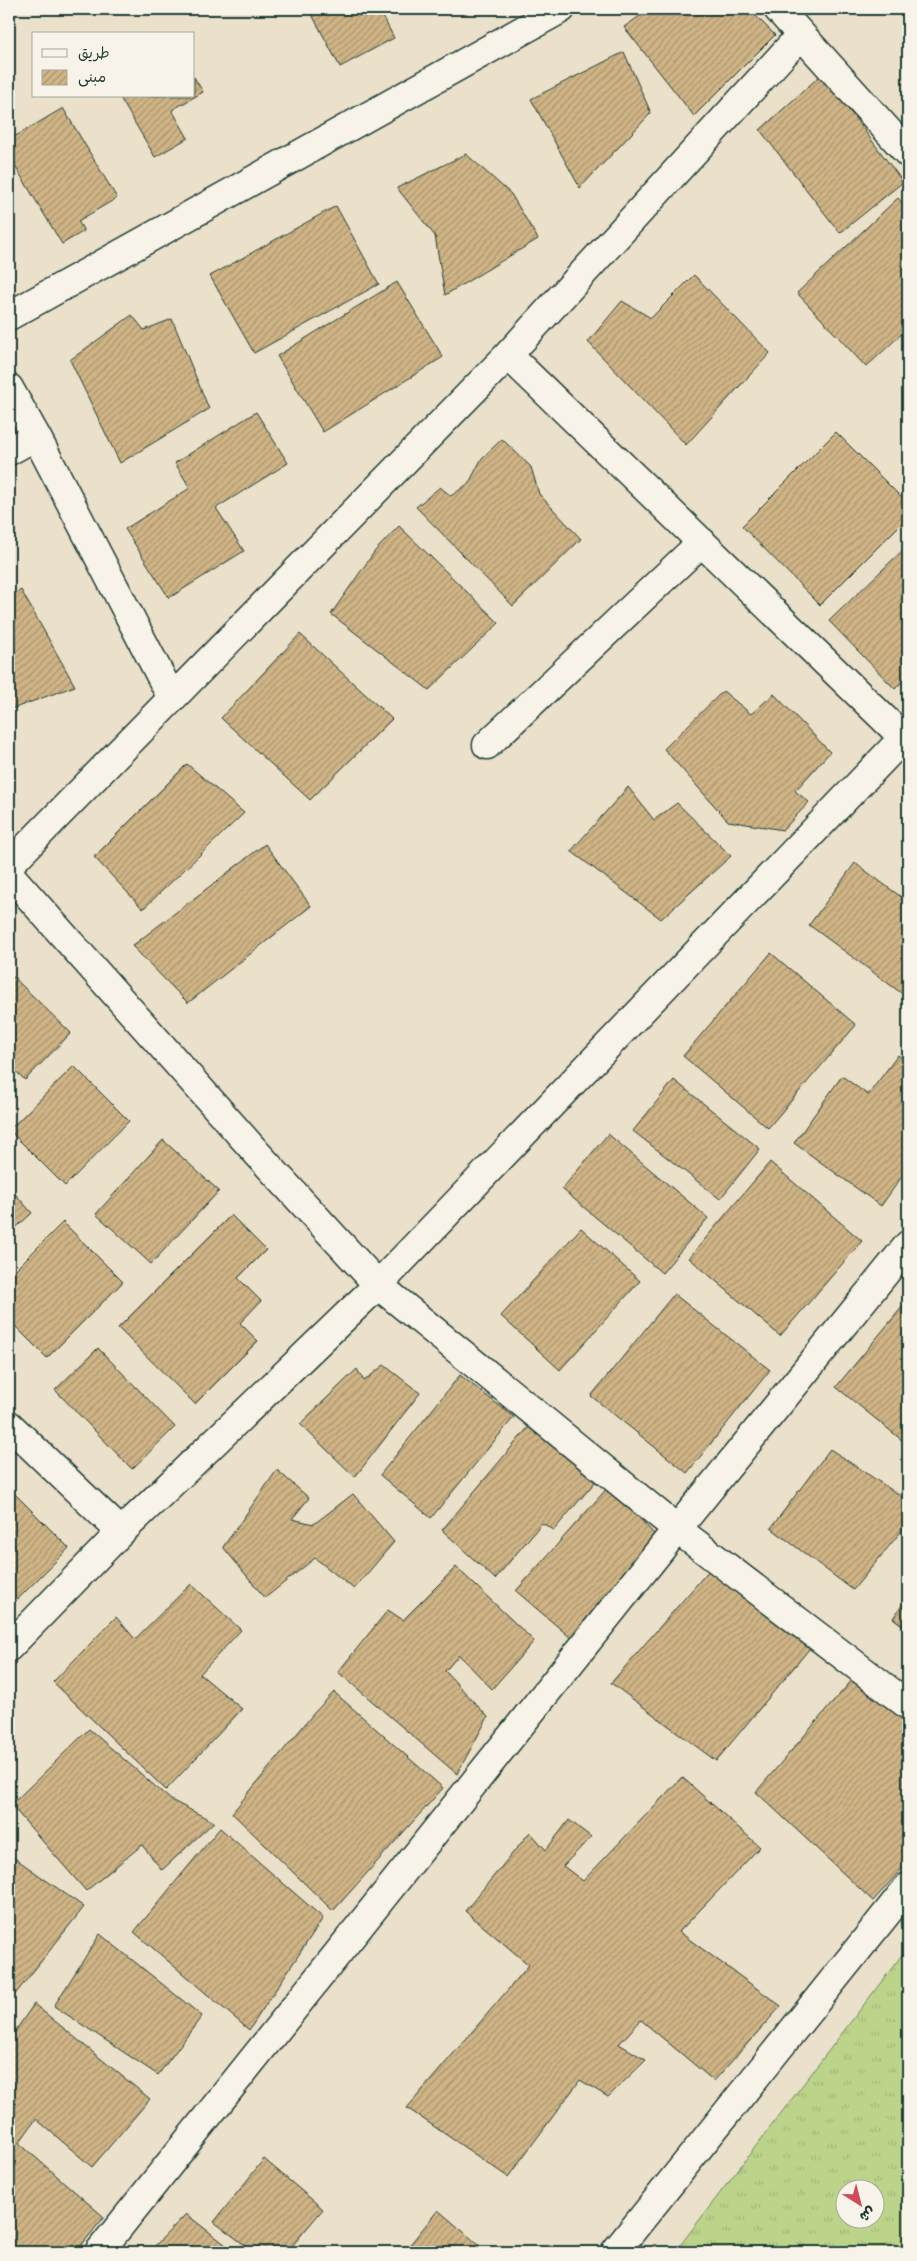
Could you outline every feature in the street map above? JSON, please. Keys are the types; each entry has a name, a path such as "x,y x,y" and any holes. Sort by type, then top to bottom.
{"street":[{"path":"9,316 561,9"},
{"path":"778,9 908,153"},
{"path":"9,865 508,355 801,35"},
{"path":"9,1647 121,1532 378,1285 906,735 508,355"},
{"path":"9,388 36,436 172,698"},
{"path":"9,451 36,436"},
{"path":"487,745 702,542"},
{"path":"9,874 255,1152 378,1285 677,1530 908,1705"},
{"path":"99,2252 677,1530 908,1245"},
{"path":"9,1425 121,1532"},
{"path":"615,2252 908,1887"}],"green space":[{"path":"908,1947 908,2252 675,2252"}],"building":[{"path":"309,9 379,9 394,38 340,67"},
{"path":"650,9 749,9 775,35 694,116 624,27"},
{"path":"624,52 651,113 580,188 531,99"},
{"path":"822,74 903,182 840,233 760,130"},
{"path":"195,79 203,92 195,97"},
{"path":"120,98 193,98 172,110 188,138 155,157"},
{"path":"63,108 117,198 78,221 84,231 62,244 9,156 9,140"},
{"path":"466,154 511,194 538,239 445,295 435,236 397,188"},
{"path":"898,198 908,209 908,328 866,367 797,293"},
{"path":"336,206 379,284 254,353 210,276"},
{"path":"694,275 770,353 686,445 588,342 622,301 651,318"},
{"path":"397,282 443,357 323,432 277,356"},
{"path":"132,315 144,330 172,319 209,409 120,463 70,360"},
{"path":"256,412 288,463 216,508 244,551 169,598 125,529 190,488 175,463"},
{"path":"836,432 908,504 908,517 820,605 742,526"},
{"path":"502,439 531,467 539,494 581,539 513,606 416,507 440,487 451,496 469,483 482,458"},
{"path":"399,526 499,623 429,690 331,614 375,551"},
{"path":"908,545 908,676 895,689 829,621"},
{"path":"21,590 75,686 9,710 9,597"},
{"path":"300,634 392,719 310,800 221,718"},
{"path":"723,691 751,714 774,694 830,752 795,791 809,802 783,830 728,821 664,749"},
{"path":"187,764 244,813 143,909 94,857"},
{"path":"628,787 654,820 677,803 731,856 661,919 571,851"},
{"path":"265,844 311,906 188,1003 132,946"},
{"path":"855,863 908,902 908,998 809,925"},
{"path":"771,953 856,1025 768,1128 683,1056"},
{"path":"9,973 71,1033 25,1080 9,1065"},
{"path":"898,1055 908,1062 908,1168 881,1206 794,1143 842,1076 868,1095"},
{"path":"74,1066 129,1121 65,1186 9,1130"},
{"path":"674,1080 760,1149 720,1199 633,1131"},
{"path":"608,1134 708,1218 662,1273 562,1189"},
{"path":"163,1140 219,1191 151,1264 96,1214"},
{"path":"770,1162 862,1241 780,1336 689,1258"},
{"path":"9,1187 32,1213 9,1234"},
{"path":"231,1215 266,1250 238,1278 261,1301 240,1323 258,1341 195,1404 118,1328"},
{"path":"63,1222 123,1282 47,1358 9,1320 9,1276"},
{"path":"581,1228 640,1281 560,1370 501,1316"},
{"path":"674,1294 770,1370 687,1473 591,1396"},
{"path":"908,1300 908,1445 836,1387"},
{"path":"98,1348 175,1427 132,1469 55,1390"},
{"path":"384,1365 420,1393 355,1477 300,1424 357,1369 364,1381"},
{"path":"460,1375 514,1417 431,1518 380,1475"},
{"path":"531,1424 595,1482 554,1530 542,1523 495,1579 442,1530"},
{"path":"830,1449 908,1501 908,1523 853,1590 771,1528"},
{"path":"277,1470 309,1498 292,1519 314,1524 353,1494 394,1542 354,1589 315,1558 265,1598 223,1547"},
{"path":"610,1485 654,1534 571,1638 516,1591"},
{"path":"11,1490 69,1548 9,1608 9,1492"},
{"path":"456,1567 534,1641 492,1689 459,1655 445,1671 488,1717 457,1774 338,1672 388,1610 403,1620"},
{"path":"711,1568 810,1648 716,1761 611,1683"},
{"path":"191,1584 241,1630 200,1674 242,1709 166,1790 53,1682 116,1617 135,1639"},
{"path":"908,1597 908,1630 893,1618"},
{"path":"858,1673 908,1708 908,1862 873,1901 756,1792"},
{"path":"334,1692 443,1788 333,1911 232,1813 314,1713"},
{"path":"89,1729 171,1800 214,1822 162,1870 142,1845 86,1891 11,1805"},
{"path":"682,1777 760,1847 679,1932 781,2006 714,2081 641,2020 619,2044 646,2060 608,2097 580,2080 508,2177 407,2108 529,1965 465,1911 530,1832 546,1850 569,1820 591,1837 563,1866 583,1881"},
{"path":"220,1828 323,1918 249,2030 134,1932"},
{"path":"9,1854 84,1907 9,2002"},
{"path":"100,1934 202,2016 158,2075 54,2006"},
{"path":"34,2004 150,2099 92,2167 36,2119 19,2143 104,2217 76,2252 9,2252 9,2040"},
{"path":"264,2159 323,2209 287,2252 254,2252 214,2222"},
{"path":"438,2210 487,2252 404,2252"},
{"path":"186,2214 235,2252 149,2252"}]}
